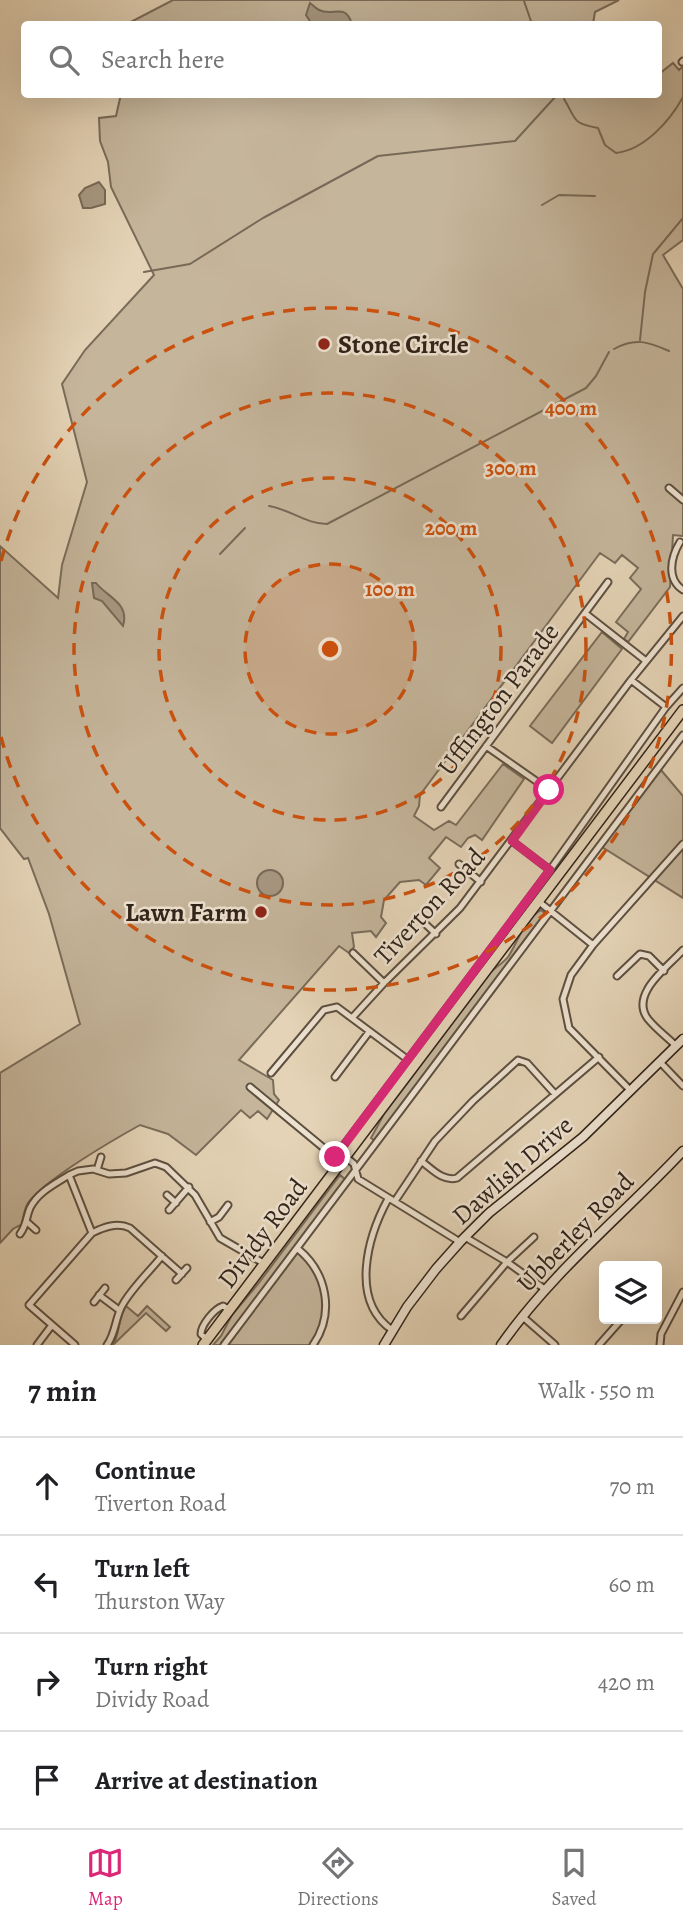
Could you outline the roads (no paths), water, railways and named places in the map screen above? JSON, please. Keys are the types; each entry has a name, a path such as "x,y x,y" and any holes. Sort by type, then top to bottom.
{"main road":[{"name":"Dividy Road","path":"205,1343 340,1159 683,710"}],"street":[{"path":"669,488 683,500"},
{"path":"680,542 673,555 671,574 676,586 683,590"},
{"name":"Uffington Parade","path":"441,807 608,582"},
{"name":"Uffington Parade","path":"586,614 646,661"},
{"name":"Tiverton Road","path":"352,1018 384,983 436,934 481,882 631,680 683,616"},
{"path":"631,680 666,708"},
{"name":"Dividy Road","path":"340,1159 407,1059 683,688"},
{"name":"Dividy Road","path":"224,1345 683,735"},
{"path":"486,746 549,790"},
{"path":"512,841 550,870"},
{"path":"631,1091 569,1028 563,999 571,975 593,945 683,844"},
{"path":"460,864 481,882"},
{"path":"538,901 593,945"},
{"path":"419,918 436,934"},
{"path":"676,1046 646,1017 642,1004 643,995 683,950"},
{"path":"354,953 384,983"},
{"path":"361,960 367,953"},
{"path":"617,976 640,954 649,956 664,971"},
{"path":"271,1073 324,1010 337,1007 407,1059"},
{"path":"335,1077 369,1032"},
{"name":"Dawlish Drive","path":"383,1345 436,1269 462,1240 489,1213 583,1137 683,1040"},
{"path":"421,1161 443,1177 452,1180 457,1178 598,1057"},
{"path":"392,1330 378,1318 371,1306 367,1269 371,1237 391,1200 435,1140 518,1060 527,1063 555,1094"},
{"path":"660,1062 683,1086"},
{"path":"250,1087 340,1159 354,1164 358,1179 462,1240 507,1262 547,1290"},
{"name":"Ubberley Road","path":"501,1345 589,1244 683,1151"},
{"path":"97,1170 101,1157"},
{"path":"20,1234 37,1198 69,1175 86,1169 110,1174 126,1173 155,1163 166,1167 189,1187 220,1238 265,1264"},
{"path":"69,1175 92,1233"},
{"path":"169,1210 189,1187"},
{"path":"167,1195 176,1203"},
{"path":"210,1222 227,1214 228,1205"},
{"path":"27,1223 36,1230"},
{"path":"75,1345 29,1305 92,1233 109,1226 123,1225 130,1228 182,1273"},
{"path":"461,1316 507,1262 534,1237"},
{"path":"298,1249 313,1266 325,1294 324,1320 313,1345"},
{"path":"107,1345 112,1338 124,1301 162,1256"},
{"path":"176,1280 187,1268"},
{"path":"94,1302 105,1288"},
{"path":"660,1345 661,1334 683,1292"},
{"path":"99,1295 119,1310"},
{"path":"523,1317 555,1345"},
{"path":"599,1345 618,1324"},
{"path":"37,1345 52,1325"}],"waterway":[{"path":"524,1 531,21"},
{"path":"564,99 576,120 598,128 605,145 616,153 636,146 655,133 683,97"},
{"path":"144,272 190,264 263,218 378,156 515,141 554,98"},
{"path":"542,205 559,195 595,196"},
{"path":"654,253 683,218"},
{"path":"640,340 645,292 653,254"},
{"path":"614,349 629,343 642,342 669,351"},
{"path":"269,506 312,522 327,524 586,388 609,352"},
{"path":"220,554 245,528"}],"place":[{"name":"Stone Circle","path":"324,344"},
{"name":"Lawn Farm","path":"261,912"}]}
